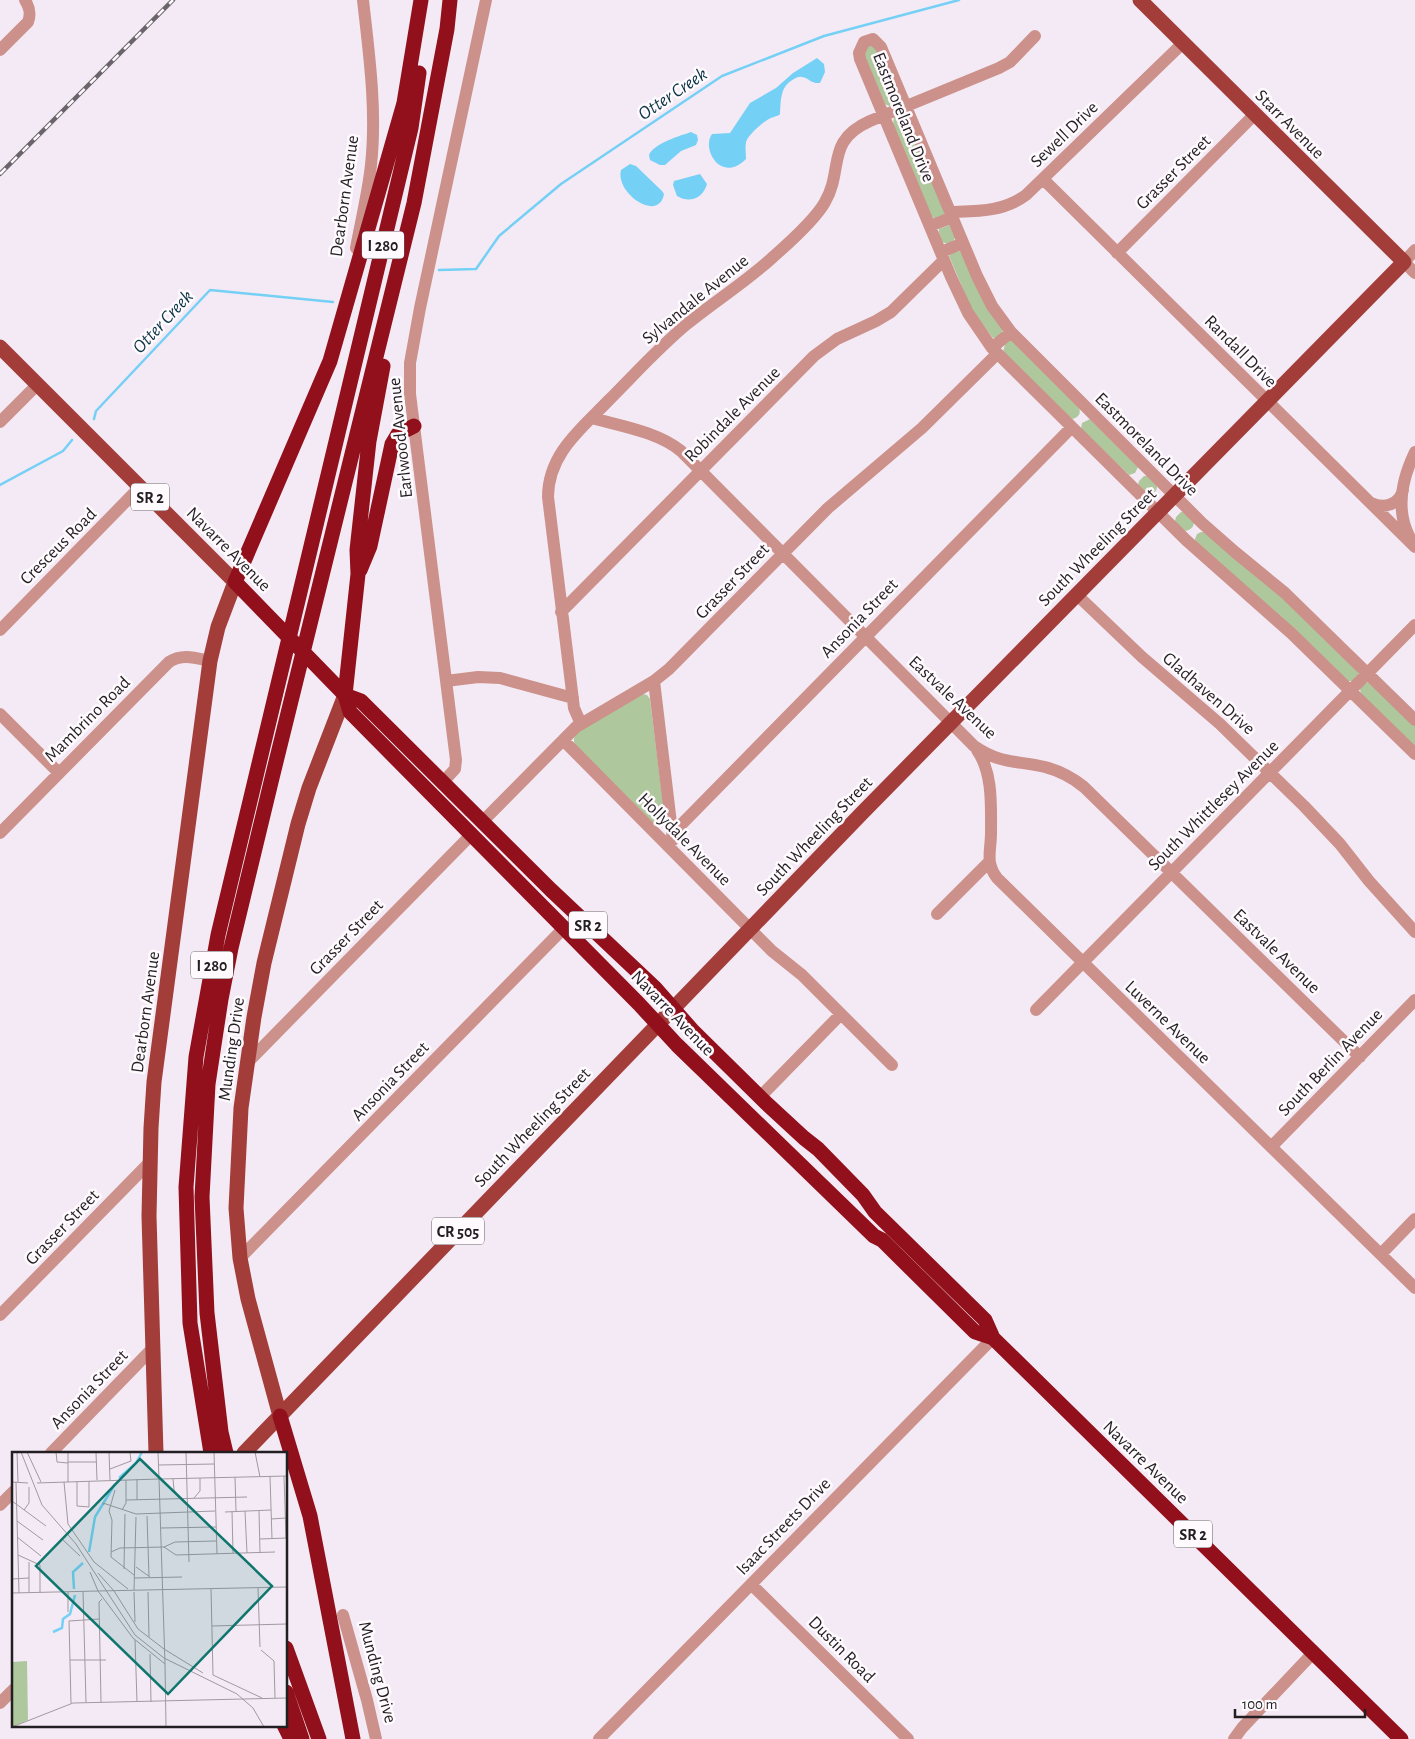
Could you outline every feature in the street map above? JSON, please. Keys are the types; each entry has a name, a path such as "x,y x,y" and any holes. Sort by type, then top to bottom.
{"highway":[{"path":"235,582 330,361 404,103 422,0"},
{"name":"I 280","path":"211,1452 190,1323 187,1270 186,1187 196,1057 218,936 411,128 423,51 428,0"},
{"name":"I 280","path":"226,1452 221,1432 207,1313 202,1197 208,1084 221,999 231,948 414,203 447,29 450,0"},
{"path":"345,695 358,574 357,550 369,441 386,350 396,273"},
{"path":"358,574 370,546 392,444 398,434 414,426"},
{"name":"Navarre Avenue","path":"235,582 345,695 361,701 551,890 649,982 692,1030 760,1097 818,1149 857,1188 875,1212 985,1320 993,1338 1401,1739"},
{"name":"Navarre Avenue","path":"345,695 350,712 751,1117 874,1236 882,1240 975,1332 993,1338"},
{"path":"380,743 385,738 389,740 432,782 460,798"},
{"path":"430,794 471,824 476,825 482,821"},
{"path":"751,1117 778,1131 844,1194 851,1194 857,1188"},
{"path":"882,1240 891,1238 917,1262 942,1278"},
{"path":"280,1416 310,1516 353,1739"},
{"path":"288,1654 319,1739"},
{"path":"288,1698 302,1739"},
{"path":"284,1726 291,1739"}],"main road":[{"name":"Starr Avenue","path":"1140,0 1404,262"},
{"name":"South Wheeling Street","path":"245,1452 951,722 1404,262"},
{"name":"Navarre Avenue","path":"0,346 235,582"},
{"name":"Dearborn Avenue","path":"156,1452 148,1216 154,1082 210,661 218,627 235,582"},
{"name":"Munding Drive","path":"280,1416 248,1299 240,1258 237,1200 239,1137 246,1064 264,964 298,824 309,788 345,695"}],"street":[{"name":"Dearborn Avenue","path":"345,308 371,165 373,127 372,81 363,0"},
{"name":"Earlwood Avenue","path":"442,782 456,767 410,394 410,363 486,0"},
{"path":"0,50 28,22 30,17 27,5"},
{"name":"Sylvandale Avenue","path":"581,724 574,709 548,502 549,483 553,468 562,449 663,345 761,268 817,213 828,195 838,153 843,142 858,128 999,68 1010,62 1036,36"},
{"name":"Eastmoreland Drive","path":"1415,720 1285,593 1202,523 1011,332 988,300 881,47 873,39 868,39 860,47 859,53 942,256 964,304 995,351 1186,540 1275,618 1415,754"},
{"name":"Sewell Drive","path":"930,226 952,214 989,210 1021,199 1183,43"},
{"name":"Grasser Street","path":"1117,253 1254,115"},
{"name":"Randall Drive","path":"1043,179 1415,547"},
{"path":"942,256 963,243"},
{"name":"South Wheeling Street","path":"1404,262 1415,250"},
{"name":"Robindale Avenue","path":"562,612 814,356 837,339 891,312 942,256"},
{"name":"Starr Avenue","path":"1404,262 1415,273"},
{"name":"Grasser Street","path":"482,821 581,724 654,681 669,669 838,499 922,428 1011,332"},
{"path":"0,422 38,384"},
{"name":"Ansonia Street","path":"672,834 1089,411"},
{"name":"Eastvale Avenue","path":"592,418 662,438 677,448 974,746 999,759 1046,767 1078,782 1360,1057"},
{"path":"1415,452 1408,469 1401,498 1402,518 1415,547"},
{"path":"1130,484 1146,468"},
{"name":"Cresceus Road","path":"0,630 140,487"},
{"path":"1369,502 1382,506 1392,504 1402,495 1403,490"},
{"path":"1186,540 1202,523"},
{"name":"Gladhaven Drive","path":"1076,594 1132,648 1215,719 1270,772 1340,844 1369,881 1415,932"},
{"name":"South Whittlesey Avenue","path":"1036,1010 1415,624"},
{"name":"Mambrino Road","path":"0,833 169,662 174,658 185,656 210,661"},
{"path":"446,681 478,677 500,678 573,698"},
{"path":"654,681 674,853"},
{"path":"0,714 59,772"},
{"name":"Hollydale Avenue","path":"563,740 776,955 802,975 892,1065"},
{"path":"937,914 989,862 991,834 989,779 986,766 974,746"},
{"name":"Grasser Street","path":"246,1064 471,835"},
{"name":"Luverne Avenue","path":"989,862 1001,882 1415,1288"},
{"name":"Ansonia Street","path":"240,1258 564,928"},
{"name":"South Berlin Avenue","path":"1271,1147 1415,1000"},
{"path":"760,1097 841,1014"},
{"name":"Grasser Street","path":"0,1315 149,1163"},
{"path":"1381,1254 1415,1219"},
{"name":"Isaac Streets Drive","path":"599,1739 993,1338"},
{"name":"Ansonia Street","path":"52,1452 152,1349"},
{"path":"0,1505 12,1493"},
{"name":"Dustin Road","path":"751,1584 908,1739"},
{"name":"Munding Drive","path":"343,1615 376,1739"},
{"path":"1234,1739 1242,1728 1314,1652"},
{"path":"0,1703 12,1691"}],"green space":[{"path":"873,42 899,101 891,107 885,104 863,52"},
{"path":"904,114 945,210 944,215 935,219 931,216 893,125 894,117"},
{"path":"949,225 955,238 948,244 942,242 939,229"},
{"path":"960,251 1003,331 996,339 993,338 972,310 949,256 951,253"},
{"path":"1013,341 1079,407 1080,413 1078,416 1073,419 1068,417 1003,352 1005,344"},
{"path":"1090,419 1138,467 1135,473 1129,475 1081,429 1082,423"},
{"path":"1144,476 1147,476 1157,486 1153,494 1147,495 1138,485"},
{"path":"1181,512 1184,512 1194,522 1189,530 1183,531 1175,521"},
{"path":"1205,532 1275,590 1357,668 1359,675 1354,681 1347,681 1196,544 1197,534"},
{"path":"1368,682 1415,725 1415,748 1361,694 1361,685"},
{"path":"643,694 647,695 650,699 665,820 658,826 574,742 577,732"}],"water":[{"path":"817,58 824,64 825,72 820,83 814,83 801,77 789,82 782,94 780,114 763,123 747,139 746,159 737,166 729,168 721,166 716,162 709,148 709,140 712,134 730,133 750,103 776,88 793,73"},
{"path":"691,132 697,135 696,145 681,151 665,165 660,165 650,160 649,155 656,147 668,140"},
{"path":"630,164 636,166 662,191 664,194 660,202 654,206 638,202 624,188 621,170"},
{"path":"700,174 707,184 699,196 687,199 677,196 673,185 674,181"}],"waterway":[{"name":"Otter Creek","path":"439,270 476,269 499,236 561,184 722,76 824,36 959,0"},
{"name":"Otter Creek","path":"94,419 96,411 210,290 333,302"},
{"name":"Otter Creek","path":"0,485 63,451 72,440"}],"railway":[{"path":"0,174 173,0"}]}
